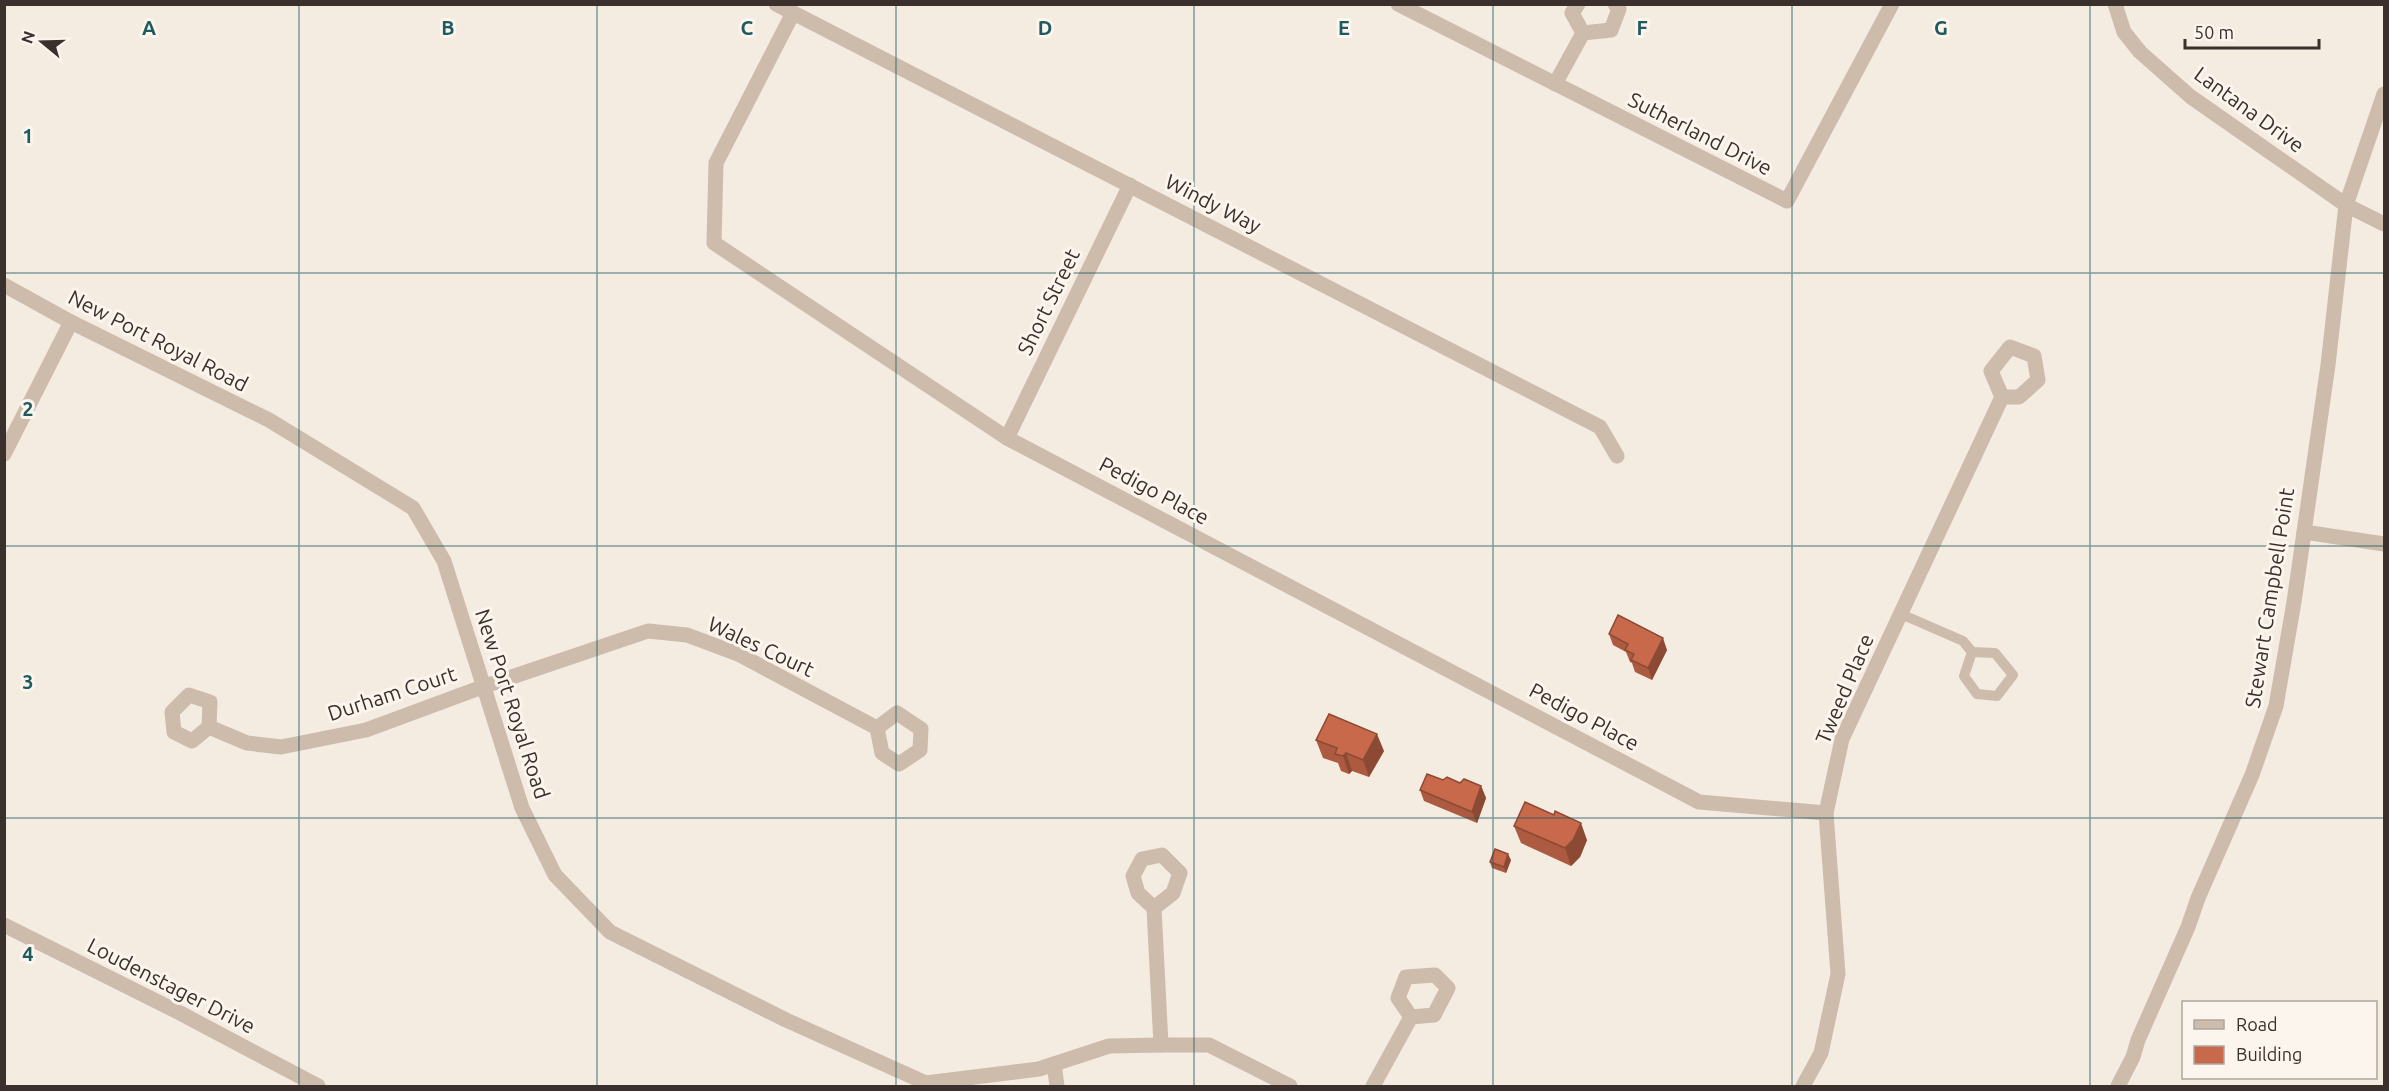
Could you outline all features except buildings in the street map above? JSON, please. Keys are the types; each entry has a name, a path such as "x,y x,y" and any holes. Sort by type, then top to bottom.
{"street":[{"name":"Windy Way","path":"776,4 1600,427 1617,456"},
{"name":"Sutherland Drive","path":"1398,4 1787,201 1892,6"},
{"path":"1578,4 1572,13 1582,33"},
{"path":"1582,33 1611,30 1619,9 1615,4"},
{"name":"Lantana Drive","path":"2115,4 2124,32 2140,52 2183,89 2346,205 2385,224"},
{"name":"Pedigo Place","path":"793,13 716,164 714,243 1007,438 1699,802 1827,813"},
{"path":"1555,84 1582,33"},
{"name":"Stewart Campbell Point","path":"2118,1086 2188,927 2264,744 2283,674 2328,365 2346,205 2378,107 2385,94"},
{"name":"Short Street","path":"1007,438 1130,185"},
{"name":"New Port Royal Road","path":"4,285 71,322 269,420 413,508 444,561 522,808 555,875 610,932 786,1020 926,1083 1005,1080 1109,1046 1161,1045 1209,1046 1290,1086"},
{"path":"4,454 71,322"},
{"name":"Tweed Place","path":"1803,1086 1821,1053 1838,974 1827,813 1842,739 2002,398"},
{"path":"2304,532 2385,544"},
{"name":"Wales Court","path":"485,686 648,631 687,635 738,654 877,728"},
{"name":"Durham Court","path":"209,727 247,743 280,747 366,730 485,686"},
{"path":"1154,908 1161,1045"},
{"name":"Loudenstager Drive","path":"4,925 180,1013 318,1086"},
{"path":"1372,1086 1411,1017"},
{"path":"1054,1064 1058,1086"}],"lane":[{"path":"1901,614 1963,641 1972,652 1995,653 2013,675 1997,696 1977,694 1964,676 1972,652"}]}
